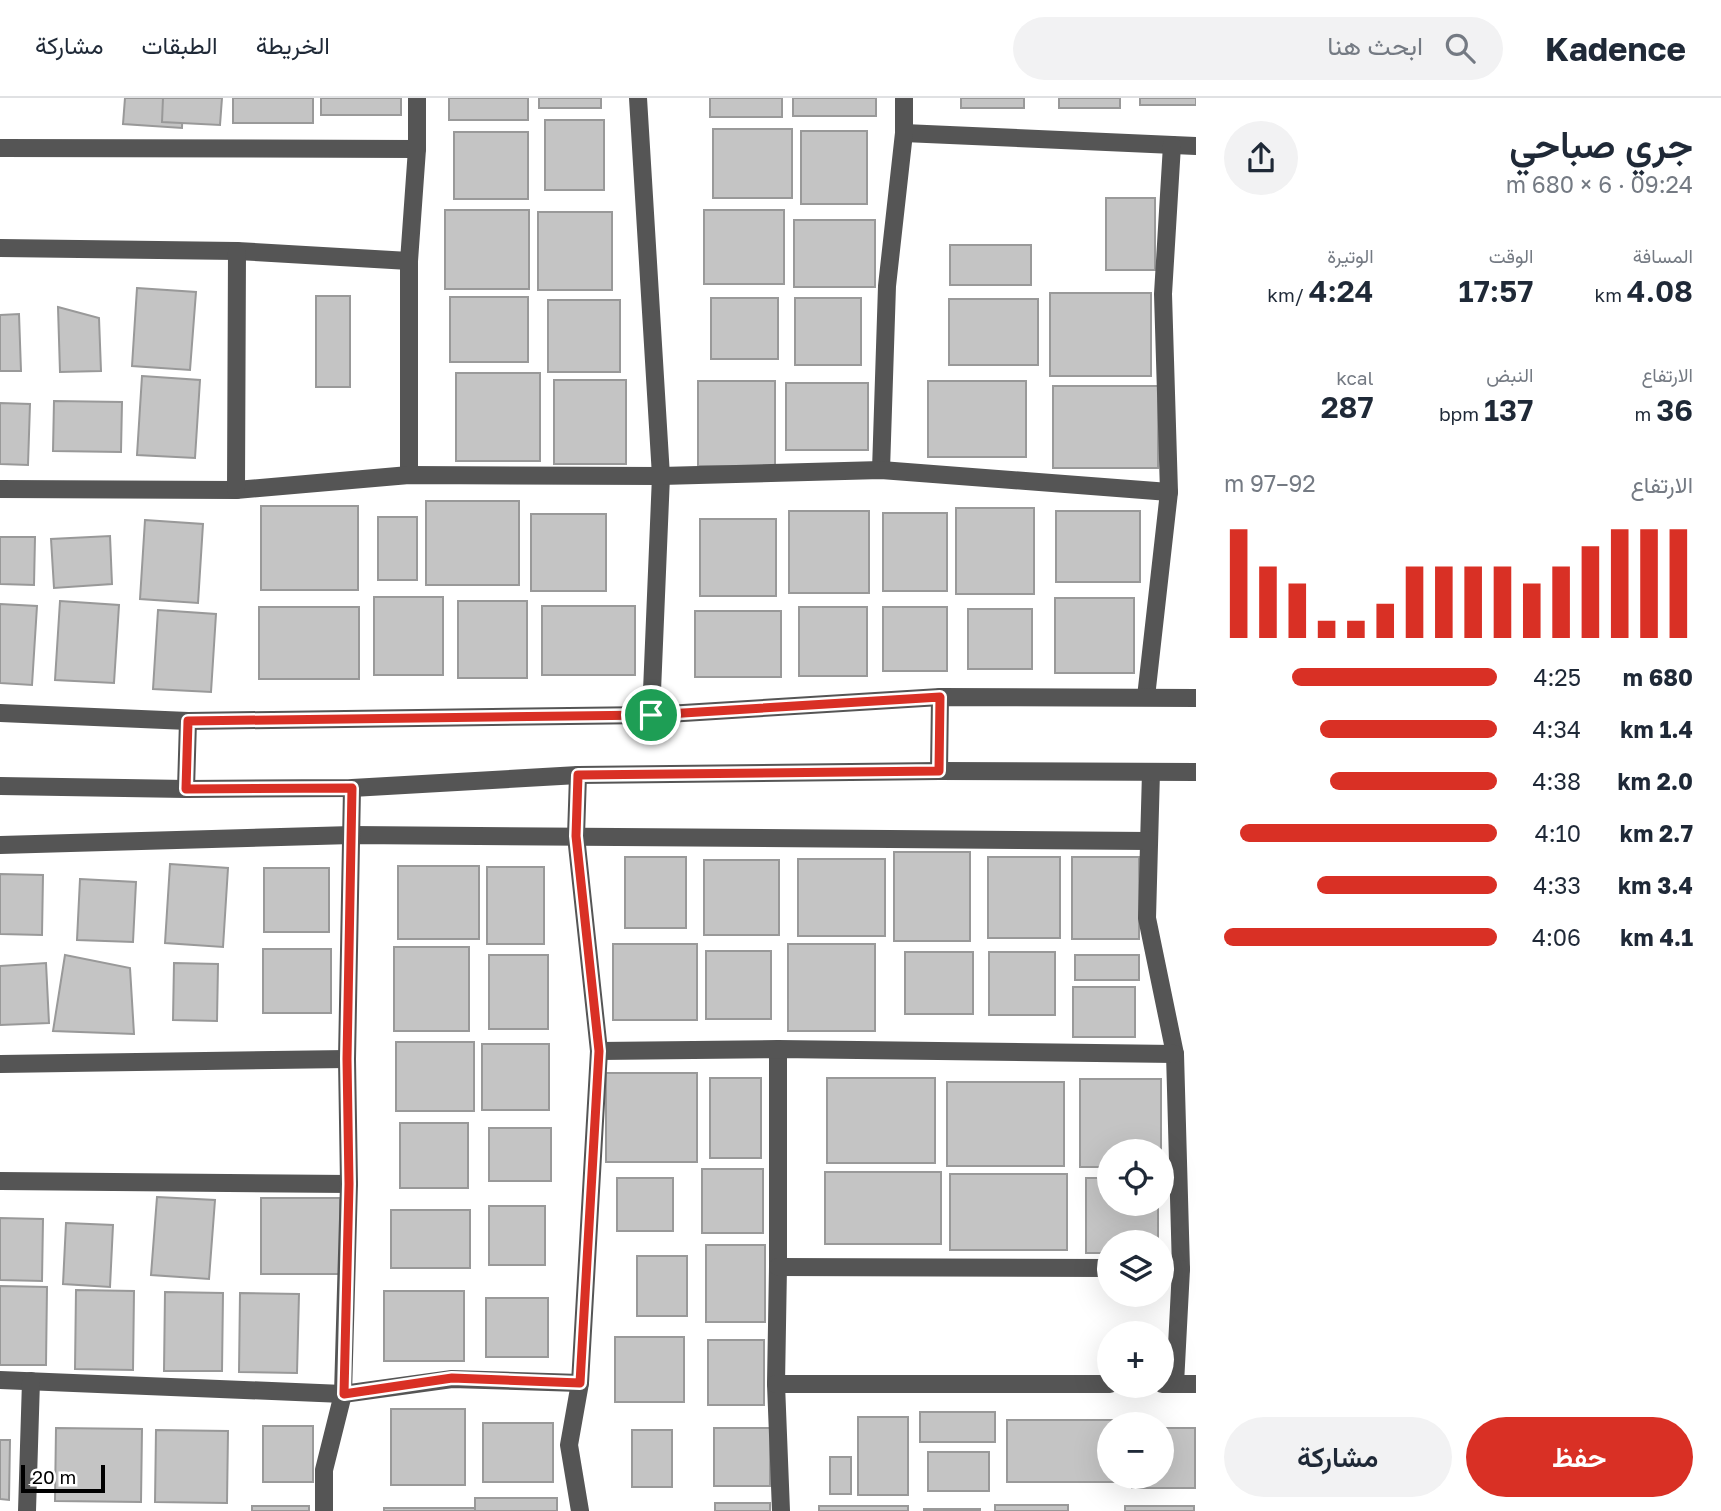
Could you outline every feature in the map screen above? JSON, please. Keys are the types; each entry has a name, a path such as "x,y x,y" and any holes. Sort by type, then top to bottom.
{"street":[{"path":"409,475 409,261 417,149 417,98"},
{"path":"638,98 661,476 651,715"},
{"path":"881,470 887,286 904,133 904,98"},
{"path":"904,133 1196,146"},
{"path":"1146,697 1169,492 1163,294 1172,145"},
{"path":"0,148 417,149"},
{"path":"0,248 237,251 409,261"},
{"path":"236,490 237,251"},
{"path":"0,489 236,490 409,475 661,476 881,470 1169,492"},
{"path":"939,771 940,697"},
{"path":"0,713 188,721 651,715 940,697 1196,698"},
{"path":"186,789 188,721"},
{"path":"0,786 352,788 578,775 939,771 1196,772"},
{"path":"1151,772 1147,918 1175,1054 1181,1269 1174,1331"},
{"path":"578,775 576,836 599,1051 580,1383 569,1445 580,1511"},
{"path":"324,1511 324,1471 344,1394 349,1184 347,1059 352,788"},
{"path":"0,845 352,835 1149,841"},
{"path":"599,1051 778,1049 1175,1054"},
{"path":"778,1049 776,1384 781,1511"},
{"path":"0,1064 347,1059"},
{"path":"0,1181 349,1184"},
{"path":"778,1267 1097,1268"},
{"path":"1174,1269 1181,1269"},
{"path":"0,1380 344,1394 452,1378 580,1383"},
{"path":"27,1511 31,1381"},
{"path":"776,1384 1097,1384"},
{"path":"1174,1384 1196,1384"}],"building":[{"path":"125,98 183,98 182,128 123,124"},
{"path":"163,98 222,98 220,125 162,122"},
{"path":"233,98 313,98 313,123 233,123"},
{"path":"321,98 401,98 401,115 321,115"},
{"path":"449,98 528,98 528,120 449,120"},
{"path":"539,98 601,98 601,108 539,108"},
{"path":"710,98 782,98 782,117 710,117"},
{"path":"793,98 876,98 876,116 793,116"},
{"path":"961,98 1024,98 1024,108 961,108"},
{"path":"1059,98 1120,98 1120,108 1059,108"},
{"path":"1140,98 1196,98 1196,105 1140,105"},
{"path":"545,120 604,120 604,190 545,190"},
{"path":"713,129 792,129 792,198 713,198"},
{"path":"801,131 867,131 867,204 801,204"},
{"path":"454,132 528,132 528,199 454,199"},
{"path":"1106,198 1155,198 1155,270 1106,270"},
{"path":"445,210 529,210 529,289 445,289"},
{"path":"704,210 784,210 784,284 704,284"},
{"path":"538,212 612,212 612,290 538,290"},
{"path":"794,220 875,220 875,287 794,287"},
{"path":"950,245 1031,245 1031,285 950,285"},
{"path":"137,288 196,292 190,370 132,366"},
{"path":"1050,293 1151,293 1151,376 1050,376"},
{"path":"316,296 350,296 350,387 316,387"},
{"path":"450,297 528,297 528,362 450,362"},
{"path":"711,298 778,298 778,359 711,359"},
{"path":"795,298 861,298 861,365 795,365"},
{"path":"949,299 1038,299 1038,365 949,365"},
{"path":"548,300 620,300 620,372 548,372"},
{"path":"58,307 99,318 101,371 60,372"},
{"path":"19,314 21,371 0,371 0,315"},
{"path":"456,373 540,373 540,461 456,461"},
{"path":"142,376 200,380 195,458 137,455"},
{"path":"554,380 626,380 626,464 554,464"},
{"path":"698,381 775,381 775,466 698,466"},
{"path":"928,381 1026,381 1026,457 928,457"},
{"path":"786,383 868,383 868,450 786,450"},
{"path":"1053,386 1158,386 1158,468 1053,468"},
{"path":"54,401 122,402 121,452 53,451"},
{"path":"0,403 30,404 28,465 0,464"},
{"path":"426,501 519,501 519,585 426,585"},
{"path":"261,506 358,506 358,590 261,590"},
{"path":"956,508 1034,508 1034,594 956,594"},
{"path":"789,511 869,511 869,593 789,593"},
{"path":"1056,511 1140,511 1140,582 1056,582"},
{"path":"883,513 947,513 947,591 883,591"},
{"path":"531,514 606,514 606,591 531,591"},
{"path":"378,517 417,517 417,580 378,580"},
{"path":"700,519 776,519 776,596 700,596"},
{"path":"145,520 203,524 198,603 140,599"},
{"path":"110,536 112,584 54,588 51,539"},
{"path":"0,537 35,537 34,585 0,584"},
{"path":"374,597 443,597 443,675 374,675"},
{"path":"1055,598 1134,598 1134,673 1055,673"},
{"path":"60,601 119,605 114,683 55,680"},
{"path":"458,601 527,601 527,678 458,678"},
{"path":"0,604 37,606 32,685 0,683"},
{"path":"542,606 635,606 635,675 542,675"},
{"path":"259,607 359,607 359,679 259,679"},
{"path":"799,607 867,607 867,676 799,676"},
{"path":"883,607 947,607 947,671 883,671"},
{"path":"968,609 1032,609 1032,669 968,669"},
{"path":"158,610 216,614 211,692 153,689"},
{"path":"695,611 781,611 781,677 695,677"},
{"path":"894,852 970,852 970,941 894,941"},
{"path":"625,857 686,857 686,928 625,928"},
{"path":"988,857 1060,857 1060,938 988,938"},
{"path":"1072,857 1139,857 1139,939 1072,939"},
{"path":"798,859 885,859 885,936 798,936"},
{"path":"704,860 779,860 779,935 704,935"},
{"path":"170,864 228,868 223,947 165,943"},
{"path":"398,866 479,866 479,939 398,939"},
{"path":"487,867 544,867 544,944 487,944"},
{"path":"264,868 329,868 329,932 264,932"},
{"path":"0,874 43,875 42,935 0,934"},
{"path":"80,879 136,882 133,942 77,940"},
{"path":"613,944 697,944 697,1020 613,1020"},
{"path":"788,944 875,944 875,1031 788,1031"},
{"path":"394,947 469,947 469,1031 394,1031"},
{"path":"263,949 331,949 331,1013 263,1013"},
{"path":"706,951 771,951 771,1019 706,1019"},
{"path":"905,952 973,952 973,1014 905,1014"},
{"path":"989,952 1055,952 1055,1015 989,1015"},
{"path":"65,955 130,968 134,1034 53,1031"},
{"path":"489,955 548,955 548,1029 489,1029"},
{"path":"1075,955 1139,955 1139,980 1075,980"},
{"path":"46,963 49,1023 0,1025 0,966"},
{"path":"174,963 218,964 217,1021 173,1020"},
{"path":"1073,987 1135,987 1135,1037 1073,1037"},
{"path":"396,1042 474,1042 474,1111 396,1111"},
{"path":"482,1044 549,1044 549,1110 482,1110"},
{"path":"606,1073 697,1073 697,1162 606,1162"},
{"path":"710,1078 761,1078 761,1158 710,1158"},
{"path":"827,1078 935,1078 935,1163 827,1163"},
{"path":"1080,1079 1161,1079 1161,1139 1097,1139 1097,1167 1080,1167"},
{"path":"947,1082 1064,1082 1064,1166 947,1166"},
{"path":"400,1123 468,1123 468,1188 400,1188"},
{"path":"489,1128 551,1128 551,1181 489,1181"},
{"path":"702,1169 763,1169 763,1233 702,1233"},
{"path":"825,1172 941,1172 941,1244 825,1244"},
{"path":"950,1174 1067,1174 1067,1250 950,1250"},
{"path":"617,1178 673,1178 673,1231 617,1231"},
{"path":"1086,1178 1097,1178 1097,1216 1158,1216 1158,1230 1097,1230 1097,1253 1086,1253"},
{"path":"157,1197 215,1200 209,1279 151,1275"},
{"path":"261,1198 340,1198 340,1274 261,1274"},
{"path":"489,1206 545,1206 545,1265 489,1265"},
{"path":"391,1210 470,1210 470,1268 391,1268"},
{"path":"0,1218 43,1219 42,1281 0,1280"},
{"path":"66,1223 113,1225 110,1287 63,1284"},
{"path":"706,1245 765,1245 765,1322 706,1322"},
{"path":"637,1256 687,1256 687,1316 637,1316"},
{"path":"0,1286 47,1287 46,1365 0,1365"},
{"path":"76,1290 134,1291 133,1370 75,1369"},
{"path":"384,1291 464,1291 464,1361 384,1361"},
{"path":"165,1292 223,1293 222,1371 164,1371"},
{"path":"240,1293 299,1294 297,1373 239,1372"},
{"path":"486,1298 548,1298 548,1357 486,1357"},
{"path":"615,1337 684,1337 684,1402 615,1402"},
{"path":"708,1340 764,1340 764,1405 708,1405"},
{"path":"391,1409 465,1409 465,1485 391,1485"},
{"path":"920,1412 995,1412 995,1442 920,1442"},
{"path":"858,1417 908,1417 908,1495 858,1495"},
{"path":"1007,1420 1097,1420 1097,1482 1007,1482"},
{"path":"483,1423 553,1423 553,1482 483,1482"},
{"path":"263,1426 313,1426 313,1482 263,1482"},
{"path":"56,1428 142,1429 141,1502 55,1501"},
{"path":"714,1428 770,1428 770,1486 714,1486"},
{"path":"1174,1428 1195,1428 1195,1488 1174,1488"},
{"path":"156,1430 228,1431 227,1503 155,1502"},
{"path":"632,1430 672,1430 672,1487 632,1487"},
{"path":"0,1440 10,1440 9,1500 0,1499"},
{"path":"928,1452 989,1452 989,1491 928,1491"},
{"path":"830,1457 851,1457 851,1494 830,1494"},
{"path":"475,1498 557,1498 557,1511 475,1511"},
{"path":"715,1503 770,1503 770,1511 715,1511"},
{"path":"995,1505 1068,1505 1068,1511 995,1511"},
{"path":"252,1506 309,1506 309,1511 252,1511"},
{"path":"819,1506 908,1506 908,1511 819,1511"},
{"path":"1125,1506 1194,1506 1194,1511 1125,1511"},
{"path":"384,1508 475,1508 475,1511 384,1511"},
{"path":"980,1509 980,1511 924,1511"}],"route":[{"path":"940,697 939,771 578,775 576,836 599,1051 580,1383 452,1378 344,1394 349,1184 347,1059 352,788 186,789 188,721 651,715 940,697"}]}
